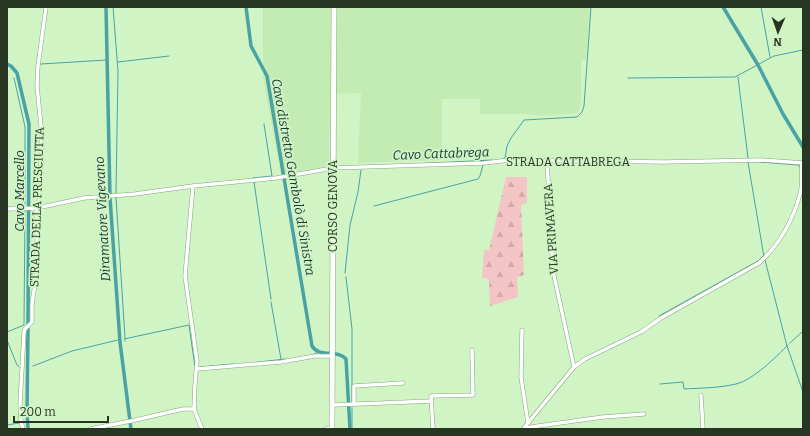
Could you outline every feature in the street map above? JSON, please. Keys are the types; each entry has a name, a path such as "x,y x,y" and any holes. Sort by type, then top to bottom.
{"main road":[{"name":"CORSO GENOVA","path":"332,429 334,7"}],"street":[{"name":"STRADA DELLA PRESCIUTTA","path":"22,429 20,404 24,333 25,329 32,322 32,304 37,270 37,208 39,204 42,136 37,86 46,7"},
{"name":"STRADA CATTABREGA","path":"7,209 37,208 84,198 284,177 333,168 484,163 510,160 664,162 761,160 802,166"},
{"name":"VIA PRIMAVERA","path":"547,160 553,271 574,367"},
{"path":"523,428 574,367 585,359 641,332 661,318 759,263 780,239 789,221 800,194 802,166"},
{"path":"193,186 185,276 197,356 194,409 202,429"},
{"path":"522,330 522,377 528,423"},
{"path":"333,405 351,405 473,395 472,350"},
{"path":"197,369 281,362 332,354"},
{"path":"351,405 354,386 403,384"},
{"path":"700,395 703,429"},
{"path":"432,398 433,429"},
{"path":"90,429 130,422 183,409 194,409"},
{"path":"523,428 597,418 644,414"},
{"path":"325,429 332,429"}],"shaded area":[{"path":"263,7 590,7 586,60 581,60 581,106 577,113 543,116 527,114 480,114 480,99 442,99 442,160 358,163 361,93 330,94 329,166 281,176 263,77"}],"green space":[{"path":"506,177 527,177 527,203 521,205 524,275 517,277 518,297 490,306 489,279 482,278 484,250 489,250"}],"waterway":[{"name":"Diramatore Vigevano","path":"106,7 110,198 120,342 131,429"},
{"name":"Cavo distretto Gambolò di Sinistra","path":"113,7 118,71 116,193"},
{"name":"Cavo distretto Gambolò di Sinistra","path":"246,7 251,46 267,76 312,346 319,352 338,354 346,359 350,429"},
{"name":"Cavo Cattabrega","path":"503,159 505,158 507,146 511,138 524,120 577,117 582,112 584,106 591,7"},
{"path":"723,7 758,65 783,114 803,147"},
{"path":"761,7 770,57"},
{"path":"628,78 735,77 774,56 803,50"},
{"path":"118,62 169,56"},
{"path":"41,64 107,60"},
{"name":"Cavo Marcello","path":"7,64 17,73 29,124 28,324"},
{"path":"738,77 748,158"},
{"name":"Cavo Marcello","path":"14,78 25,127 25,204"},
{"path":"253,178 272,176 264,124"},
{"name":"Cavo Cattabrega","path":"414,164 492,160"},
{"path":"748,162 764,257"},
{"path":"760,162 798,165 800,167"},
{"path":"374,206 478,179 483,165"},
{"name":"Cavo Cattabrega","path":"345,273 350,225 358,192 361,170"},
{"path":"254,182 271,299"},
{"name":"Cavo distretto Gambolò di Sinistra","path":"116,197 125,338"},
{"name":"Cavo Marcello","path":"7,332 24,325 25,210"},
{"path":"659,316 758,261 763,256"},
{"path":"765,260 787,346 803,392"},
{"name":"Cavo Cattabrega","path":"346,277 352,329 352,403"},
{"name":"Cavo distretto Gambolò di Sinistra","path":"271,302 281,359"},
{"name":"Cavo distretto Gambolò di Sinistra","path":"124,339 189,325 195,367"},
{"name":"Cavo Marcello","path":"28,328 28,429"},
{"path":"790,343 803,331"},
{"name":"Cavo distretto Gambolò di Sinistra","path":"7,340 19,367"},
{"name":"Cavo distretto Gambolò di Sinistra","path":"33,366 72,351 118,340"},
{"path":"660,384 683,382 684,389 717,387 743,382 771,362 788,345"},
{"name":"Cavo distretto Gambolò di Sinistra","path":"312,355 319,352"},
{"name":"Cavo distretto Gambolò di Sinistra","path":"251,363 285,359"},
{"name":"Cavo distretto Gambolò di Sinistra","path":"200,367 233,364"},
{"name":"Cavo Cattabrega","path":"352,408 352,429"},
{"name":"Cavo Marcello","path":"23,423 27,422"},
{"path":"7,425 19,423"}]}
